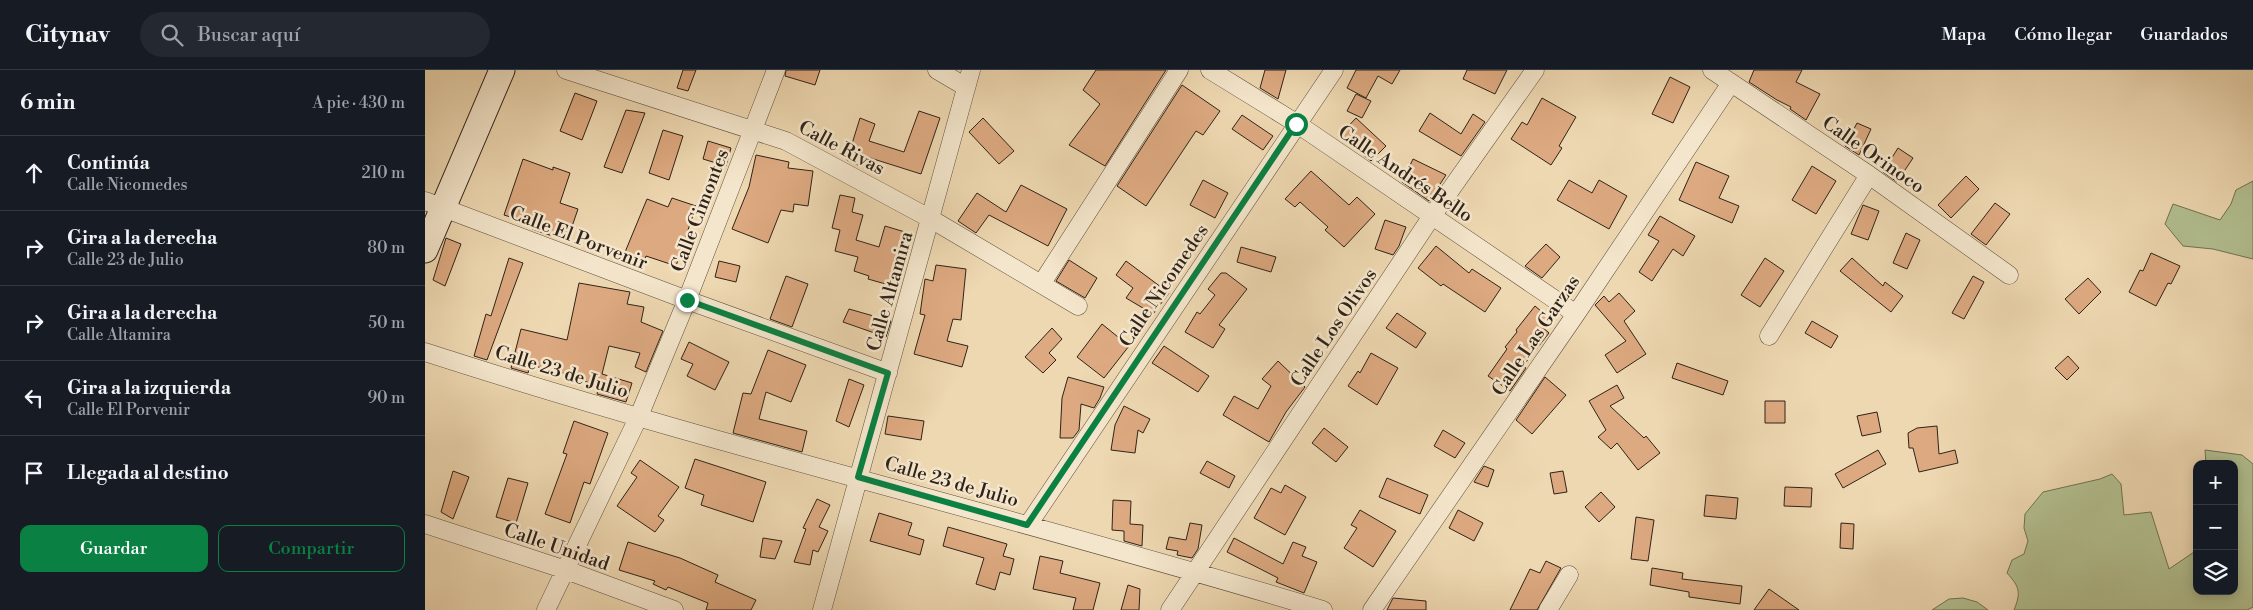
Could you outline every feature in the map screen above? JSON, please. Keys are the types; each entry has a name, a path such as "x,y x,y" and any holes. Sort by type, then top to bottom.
{"street":[{"path":"425,250 433,204 502,70"},
{"name":"Calle Rivas","path":"566,70 786,141 931,219 1078,306"},
{"name":"Calle Cimontes","path":"546,610 639,416 687,300 776,70"},
{"path":"937,70 966,87"},
{"name":"Calle Altamira","path":"822,610 971,70"},
{"path":"1042,283 1179,70"},
{"name":"Calle Andrés Bello","path":"1210,70 1296,124 1576,314"},
{"name":"Calle Nicomedes","path":"1027,525 1334,70"},
{"name":"Calle Los Olivos","path":"1170,610 1432,216 1535,70"},
{"name":"Calle Orinoco","path":"1712,70 1869,175 2009,275"},
{"name":"Calle Las Garzas","path":"1373,610 1576,314 1731,83"},
{"path":"1769,336 1869,175"},
{"name":"Calle El Porvenir","path":"433,204 687,300 888,373"},
{"name":"Calle 23 de Julio","path":"425,352 639,416 1195,571 1323,610"},
{"name":"Calle Unidad","path":"425,524 566,570 675,610"},
{"path":"1548,610 1569,575"}],"green space":[{"path":"2253,181 2253,259 2213,249 2183,246 2165,224 2173,204 2220,220 2231,204 2236,190"},
{"path":"2205,450 2242,455 2253,464 2253,607 2247,610 2014,610 2018,599 2018,590 2015,582 2007,573 2012,560 2024,554 2028,541 2024,528 2025,514 2043,492 2100,479 2112,474 2121,484 2124,515 2151,512 2169,569 2193,553 2193,595 2238,595 2238,460 2206,460"},
{"path":"1963,598 1977,602 1988,610 1932,610 1949,599"}],"building":[{"path":"683,70 696,70 688,91 677,88"},
{"path":"786,70 820,70 815,85 785,76"},
{"path":"1096,70 1166,70 1105,166 1069,145 1100,104 1083,90"},
{"path":"1265,70 1286,70 1278,99 1260,88"},
{"path":"1356,70 1400,70 1392,84 1378,76 1366,98 1347,88"},
{"path":"1467,70 1507,70 1495,94 1463,79"},
{"path":"1754,70 1802,70 1796,82 1820,94 1806,120 1790,109 1791,107 1749,82"},
{"path":"1670,77 1690,87 1673,123 1652,114"},
{"path":"1182,85 1220,111 1203,135 1196,131 1146,206 1117,186"},
{"path":"575,93 597,101 582,140 560,131"},
{"path":"1356,94 1371,101 1362,118 1347,111"},
{"path":"1542,98 1576,117 1559,146 1562,148 1551,165 1511,139 1522,122 1527,125"},
{"path":"626,110 645,113 622,173 604,167"},
{"path":"919,111 940,118 921,174 864,156 860,166 847,160 860,118 875,124 869,141 904,152"},
{"path":"1430,113 1461,134 1473,114 1485,122 1461,156 1419,131"},
{"path":"1242,115 1273,136 1263,150 1232,129"},
{"path":"983,118 1014,151 999,164 969,132"},
{"path":"1356,118 1386,146 1371,161 1339,136"},
{"path":"1857,123 1871,129 1859,155 1845,146"},
{"path":"663,130 683,136 669,180 649,173"},
{"path":"708,141 731,148 726,166 703,159"},
{"path":"1898,148 1913,158 1897,182 1883,172"},
{"path":"756,155 789,162 788,168 813,171 808,206 794,204 793,212 781,210 768,243 732,229 749,187"},
{"path":"523,159 553,170 553,167 570,173 560,203 578,209 567,241 532,229 533,224 504,215"},
{"path":"1413,159 1446,175 1429,201 1402,182"},
{"path":"1696,162 1729,176 1719,198 1739,206 1732,223 1679,200"},
{"path":"1812,166 1836,181 1816,214 1792,200"},
{"path":"1311,171 1349,205 1357,197 1375,214 1344,247 1325,230 1328,227 1300,202 1295,207 1285,199"},
{"path":"1966,176 1979,189 1951,218 1938,205"},
{"path":"1203,180 1228,193 1215,218 1190,205"},
{"path":"1569,180 1592,193 1599,180 1627,196 1609,229 1557,200"},
{"path":"1021,185 1067,209 1048,246 989,215 976,233 958,221 977,193 1006,212"},
{"path":"840,195 855,198 852,212 863,215 856,240 879,247 885,226 905,232 889,285 868,279 869,276 854,271 858,257 835,251 840,230 832,228"},
{"path":"672,198 696,206 676,266 646,256 642,266 623,257 647,199 668,207"},
{"path":"1995,203 2010,214 1986,245 1971,234"},
{"path":"1863,205 1879,211 1868,240 1851,234"},
{"path":"1660,216 1695,236 1683,256 1673,249 1652,281 1639,272 1659,241 1648,235"},
{"path":"1385,220 1406,227 1399,246 1393,255 1375,249"},
{"path":"1906,233 1920,240 1907,269 1893,263"},
{"path":"446,238 461,244 445,286 433,280"},
{"path":"1546,244 1560,257 1542,278 1525,266"},
{"path":"1436,246 1469,273 1472,269 1501,288 1485,312 1443,284 1441,286 1418,268"},
{"path":"1241,247 1276,257 1271,272 1237,262"},
{"path":"2151,253 2180,266 2171,284 2168,283 2156,306 2129,292 2140,270 2143,271"},
{"path":"509,258 523,263 487,360 474,356 486,314 491,316"},
{"path":"1765,258 1784,271 1760,307 1741,295"},
{"path":"1852,258 1883,286 1885,282 1903,296 1891,312 1840,271"},
{"path":"1069,260 1097,278 1085,298 1056,281"},
{"path":"719,261 740,266 736,282 715,277"},
{"path":"1126,261 1169,293 1153,314 1126,298 1133,288 1116,275"},
{"path":"936,265 966,269 961,320 953,319 947,341 968,346 962,367 914,354 925,315 920,314 925,279 933,281"},
{"path":"1221,273 1226,273 1247,289 1219,325 1225,329 1213,348 1185,332 1197,312 1200,314 1215,295 1208,289"},
{"path":"786,276 808,284 792,327 770,319"},
{"path":"1973,276 1984,282 1964,319 1952,313"},
{"path":"2088,278 2101,292 2079,314 2065,299"},
{"path":"579,283 630,292 627,304 644,307 641,322 663,331 646,372 635,367 640,353 609,346 602,374 632,383 626,402 597,394 599,385 574,379 575,376 530,365 528,373 511,368 521,329 567,340"},
{"path":"1619,293 1635,311 1624,321 1646,354 1617,373 1605,355 1626,341 1595,305 1604,296 1609,302"},
{"path":"1535,306 1548,317 1541,326 1549,333 1523,366 1526,368 1510,391 1488,376 1507,349 1505,347 1517,332 1516,330"},
{"path":"849,309 891,321 886,337 843,322"},
{"path":"1397,313 1426,333 1416,348 1386,328"},
{"path":"1812,321 1838,336 1831,348 1805,333"},
{"path":"1102,324 1129,346 1104,378 1077,357"},
{"path":"1052,328 1062,339 1049,353 1056,360 1043,373 1025,357"},
{"path":"689,342 729,362 715,390 687,376 693,364 681,359"},
{"path":"1164,346 1209,376 1198,392 1152,363"},
{"path":"768,350 806,365 791,402 766,392 759,419 807,431 802,452 733,433 743,393 751,394"},
{"path":"1371,353 1398,368 1377,405 1348,386 1358,371 1360,373"},
{"path":"2068,356 2079,368 2067,380 2055,368"},
{"path":"1278,361 1305,387 1286,412 1269,442 1223,415 1234,396 1258,409 1271,386 1262,379"},
{"path":"1677,363 1728,381 1723,395 1672,378"},
{"path":"1068,377 1104,387 1094,408 1081,404 1079,430 1073,438 1060,438 1062,398"},
{"path":"1545,377 1566,395 1532,434 1516,420"},
{"path":"849,379 864,385 849,427 836,421"},
{"path":"1617,385 1624,398 1610,406 1644,438 1646,436 1660,453 1638,470 1617,443 1611,449 1598,437 1606,430 1589,401"},
{"path":"1765,401 1785,401 1785,423 1765,423"},
{"path":"1124,406 1150,419 1143,433 1138,430 1135,453 1111,450 1115,425"},
{"path":"1877,412 1881,432 1862,436 1857,416"},
{"path":"888,416 924,421 921,440 885,434"},
{"path":"574,421 608,433 590,484 584,482 570,523 545,514 567,454 563,453"},
{"path":"1937,426 1939,454 1955,450 1958,463 1919,472 1913,448 1909,448 1908,433 1917,428"},
{"path":"1324,428 1348,447 1336,462 1312,443"},
{"path":"1443,430 1465,443 1455,458 1434,446"},
{"path":"1878,450 1886,464 1843,488 1835,474"},
{"path":"695,459 766,482 753,522 701,505 704,495 685,488"},
{"path":"640,460 679,487 658,516 664,520 655,532 617,506 637,477 631,473"},
{"path":"1207,461 1235,476 1229,488 1200,473"},
{"path":"1484,466 1494,470 1488,487 1474,482"},
{"path":"453,471 469,477 453,519 441,512"},
{"path":"1563,471 1567,492 1554,494 1550,473"},
{"path":"508,478 528,483 516,523 496,517"},
{"path":"1387,478 1428,495 1420,514 1379,497"},
{"path":"1285,485 1306,497 1285,535 1254,518 1271,488 1281,493"},
{"path":"1785,487 1812,488 1811,507 1784,506"},
{"path":"1601,492 1615,507 1599,522 1585,507"},
{"path":"1706,495 1738,498 1736,519 1704,516"},
{"path":"817,499 830,505 819,527 828,531 818,552 813,550 810,565 794,562 806,529 803,528"},
{"path":"1113,500 1131,501 1130,524 1143,525 1142,546 1124,541 1124,531 1112,530"},
{"path":"1360,510 1396,531 1373,567 1344,548 1357,528 1351,525"},
{"path":"1458,510 1483,523 1474,541 1449,528"},
{"path":"879,513 912,523 908,535 924,540 920,555 870,541"},
{"path":"1636,517 1654,520 1648,561 1631,559"},
{"path":"1190,523 1202,525 1198,549 1192,558 1177,555 1178,551 1166,549 1169,537 1186,540"},
{"path":"1841,523 1854,524 1853,549 1840,548"},
{"path":"948,527 1007,544 1003,556 1014,559 1010,575 1000,572 995,590 976,584 984,558 943,546"},
{"path":"763,538 782,541 775,559 760,557"},
{"path":"1234,538 1283,564 1293,542 1306,547 1302,556 1317,562 1304,593 1276,582 1278,578 1227,552"},
{"path":"628,542 680,558 718,575 715,582 756,600 751,610 706,610 708,603 668,587 666,590 653,584 655,581 619,570"},
{"path":"1040,556 1063,561 1060,573 1100,583 1093,610 1073,610 1076,598 1033,589"},
{"path":"1546,561 1561,568 1537,610 1510,610 1530,569 1540,573"},
{"path":"1652,568 1683,573 1682,579 1742,586 1740,604 1689,597 1689,592 1650,585"},
{"path":"1128,585 1140,589 1139,610 1121,610"},
{"path":"1769,589 1799,610 1754,610"},
{"path":"1393,598 1426,601 1426,610 1387,610"}],"route":[{"path":"687,300 888,373 858,477 1027,525 1296,124"}]}
